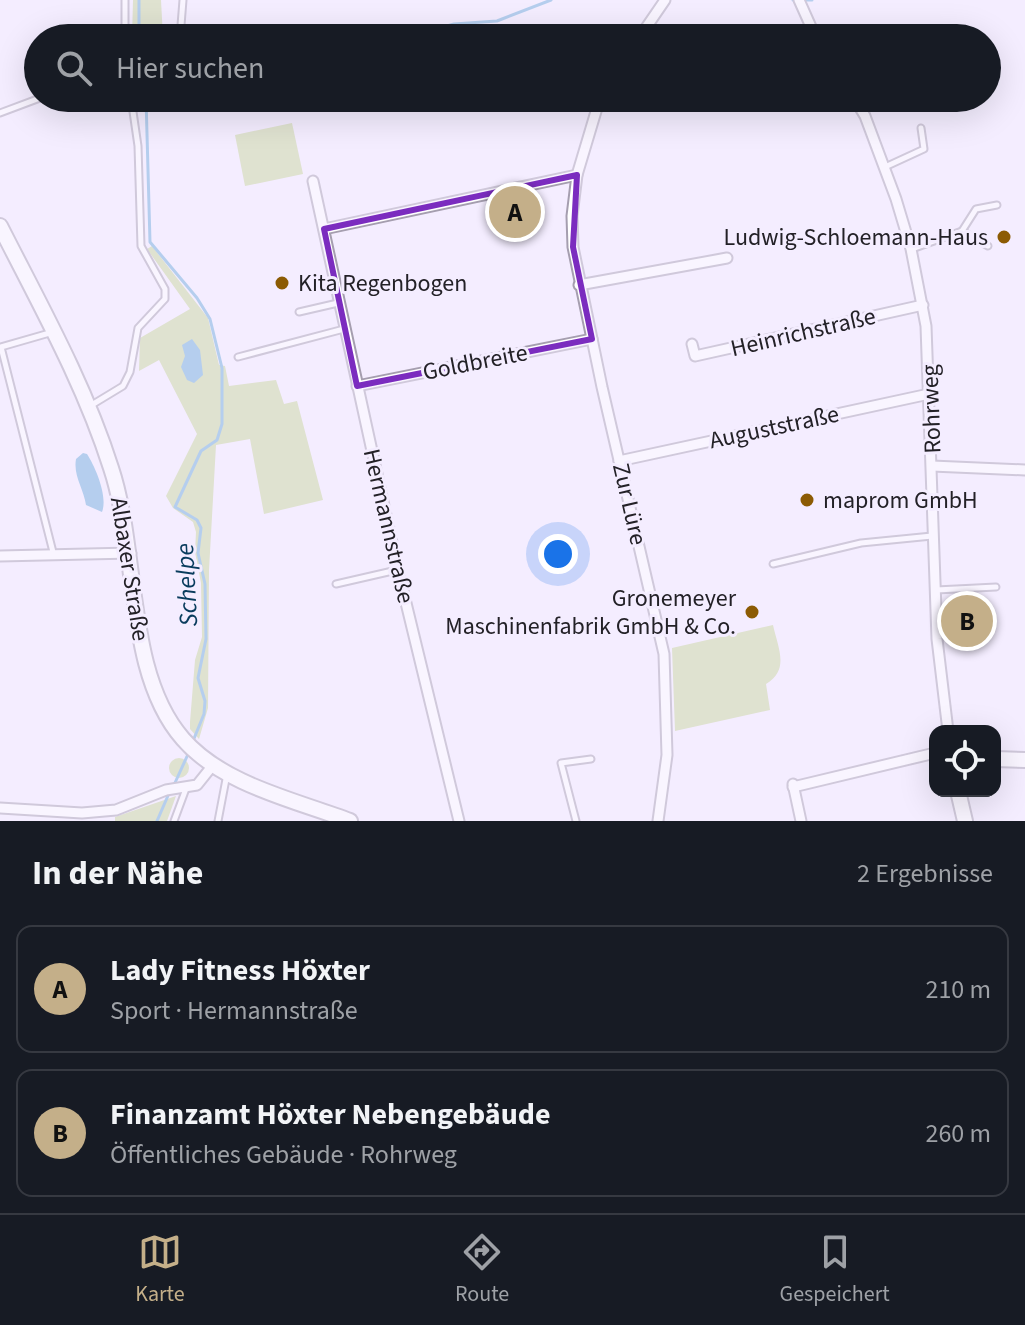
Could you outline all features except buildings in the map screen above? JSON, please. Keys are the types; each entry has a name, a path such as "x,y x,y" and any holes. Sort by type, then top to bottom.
{"main road":[{"name":"Albaxer Straße","path":"0,226 54,331 89,407 113,471 131,553 147,671 160,707 190,746 213,765 350,821"},
{"path":"1001,759 1025,760"},
{"path":"959,797 965,821"}],"street":[{"path":"649,24 665,0"},
{"path":"801,4 809,24"},
{"name":"Zur Lüre","path":"595,112 584,141 572,216 579,285 664,654 667,755 658,821"},
{"name":"Rohrweg","path":"860,112 884,168 911,249 923,305 937,639 947,725"},
{"path":"324,229 577,175"},
{"name":"Hermannstraße","path":"313,181 398,570 459,821"},
{"path":"579,285 727,258"},
{"name":"Heinrichstraße","path":"692,344 695,356 923,305"},
{"name":"Goldbreite","path":"357,386 592,339"},
{"name":"Auguststraße","path":"619,461 929,394"},
{"path":"932,466 1025,470"},
{"path":"0,556 131,553"},
{"path":"801,821 793,784 929,754"},
{"path":"0,808 116,810 166,790 203,780 213,765"},
{"path":"305,821 311,806"}],"lane":[{"path":"125,0 125,24"},
{"path":"181,24 183,0"},
{"path":"0,113 24,104"},
{"path":"89,407 123,386 130,372 138,328 165,299 165,289 141,246 138,146 133,112"},
{"path":"884,168 924,149 921,128"},
{"path":"911,249 962,231 976,209 997,205"},
{"path":"962,231 988,246"},
{"path":"299,312 338,303"},
{"path":"238,357 344,329"},
{"path":"54,331 1,347 54,556"},
{"path":"773,564 861,543 933,536"},
{"path":"336,584 398,570"},
{"path":"935,590 996,587"},
{"path":"576,821 561,763 591,759"},
{"path":"218,821 228,773"},
{"path":"174,821 185,786"}],"highlighted area":[{"path":"577,175 573,247 592,339 357,386 324,229"}],"green space":[{"path":"133,0 161,0 162,24 132,24"},
{"path":"292,123 303,174 245,186 235,135"},
{"path":"152,246 208,318 219,365 225,366 229,386 276,380 284,404 297,401 323,500 264,514 250,439 216,445 209,570 208,708 199,739 190,729 195,660 202,637 196,532 193,522 173,508 166,496 197,434 159,360 139,371 140,338 190,309 147,249"},
{"path":"773,625 780,665 778,672 766,684 770,710 675,731 672,648"},
{"path":"179,758 186,761 189,768 186,775 179,778 172,775 169,768 172,761"},
{"path":"176,796 167,821 115,821 115,817"}],"water":[{"path":"192,339 200,350 203,375 194,383 187,380 181,367 185,356 182,345"},
{"path":"83,453 87,454 100,483 102,512 86,505 75,465 76,459"}],"waterway":[{"path":"139,0 139,24"},
{"path":"454,24 497,21 551,0"},
{"path":"793,0 812,0"},
{"name":"Schelpe","path":"146,112 150,242 197,298 210,319 222,368 222,424 217,440 201,451 175,507 197,520 201,528 198,553 205,584 206,639 198,678 205,701 204,714 193,741"},
{"name":"Schelpe","path":"174,785 189,752"},
{"name":"Schelpe","path":"157,821 170,791"}],"place":[{"name":"Lady Fitness Höxter","path":"515,212"},
{"name":"Ludwig-Schloemann-Haus","path":"1004,237"},
{"name":"Kita Regenbogen","path":"282,283"},
{"name":"maprom GmbH","path":"807,500"},
{"name":"Gronemeyer Maschinenfabrik GmbH & Co.","path":"752,612"},
{"name":"Finanzamt Höxter Nebengebäude","path":"967,621"}]}
